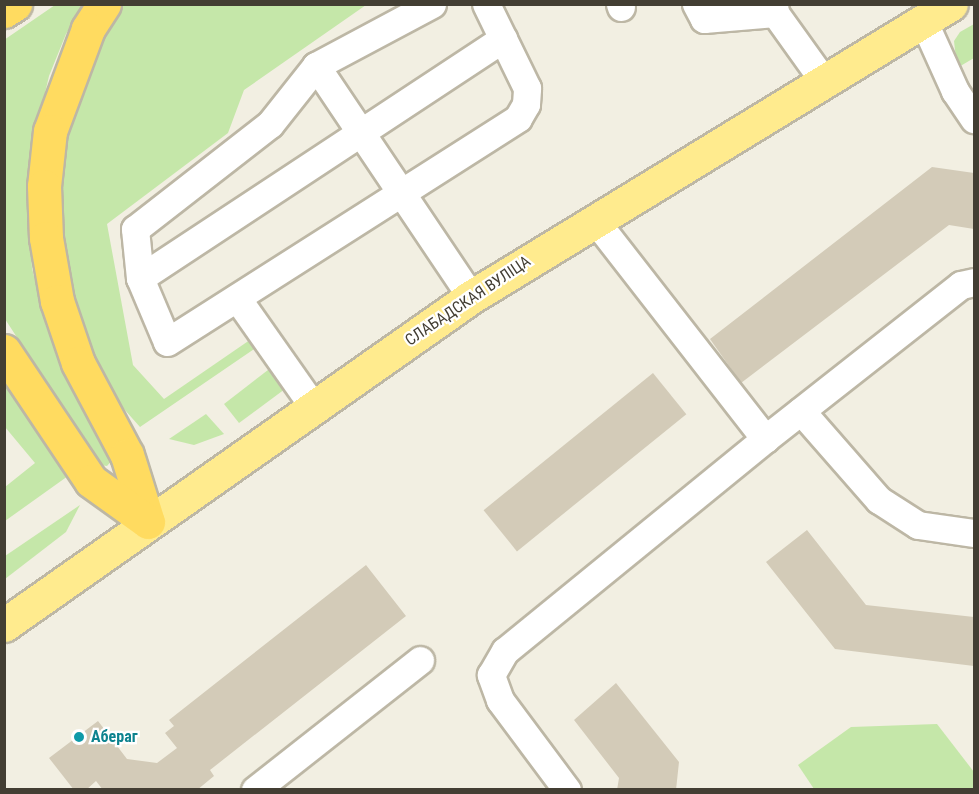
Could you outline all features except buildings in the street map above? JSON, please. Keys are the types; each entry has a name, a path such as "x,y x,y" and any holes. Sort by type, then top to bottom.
{"highway":[{"path":"4,11 15,4"},
{"path":"104,4 88,29 50,131 44,186 45,238 57,301 78,363 127,455 148,522"},
{"path":"4,351 91,481 148,522"}],"main road":[{"name":"СЛАБАДСКАЯ ВУЛІЦА","path":"4,625 471,297 594,219 937,12"}],"lane":[{"path":"432,4 316,66 270,124 135,229 140,278 167,342 518,118 526,104 528,88 486,4"},
{"path":"696,4 704,19 775,9 823,80"},
{"path":"937,12 975,119"},
{"path":"140,278 503,39"},
{"path":"316,66 471,297"},
{"path":"594,219 765,439"},
{"path":"567,789 500,700 492,675 505,651 765,439 961,285 975,282"},
{"path":"237,298 313,406"},
{"path":"801,411 879,500 918,525 975,533"},
{"path":"255,789 420,660"}],"green space":[{"path":"55,5 84,5 66,34 49,76 38,123 29,221 32,268 46,326 68,382 115,457 107,466 100,465 5,319 4,40"},
{"path":"123,5 366,5 244,90 228,133 107,224 133,365 164,399 257,335 263,343 140,427 124,409 80,333 64,265 59,203 64,145 78,91 103,34"},
{"path":"974,24 974,58 957,68 954,41 960,32"},
{"path":"281,360 289,386 239,423 224,404"},
{"path":"4,368 75,471 5,521 5,487 35,463 5,427"},
{"path":"206,414 224,434 194,445 169,439"},
{"path":"80,505 66,532 5,579 5,556"},
{"path":"937,724 974,772 974,789 814,789 798,765 851,727"}],"place":[{"name":"Абераг","path":"79,737"}]}
